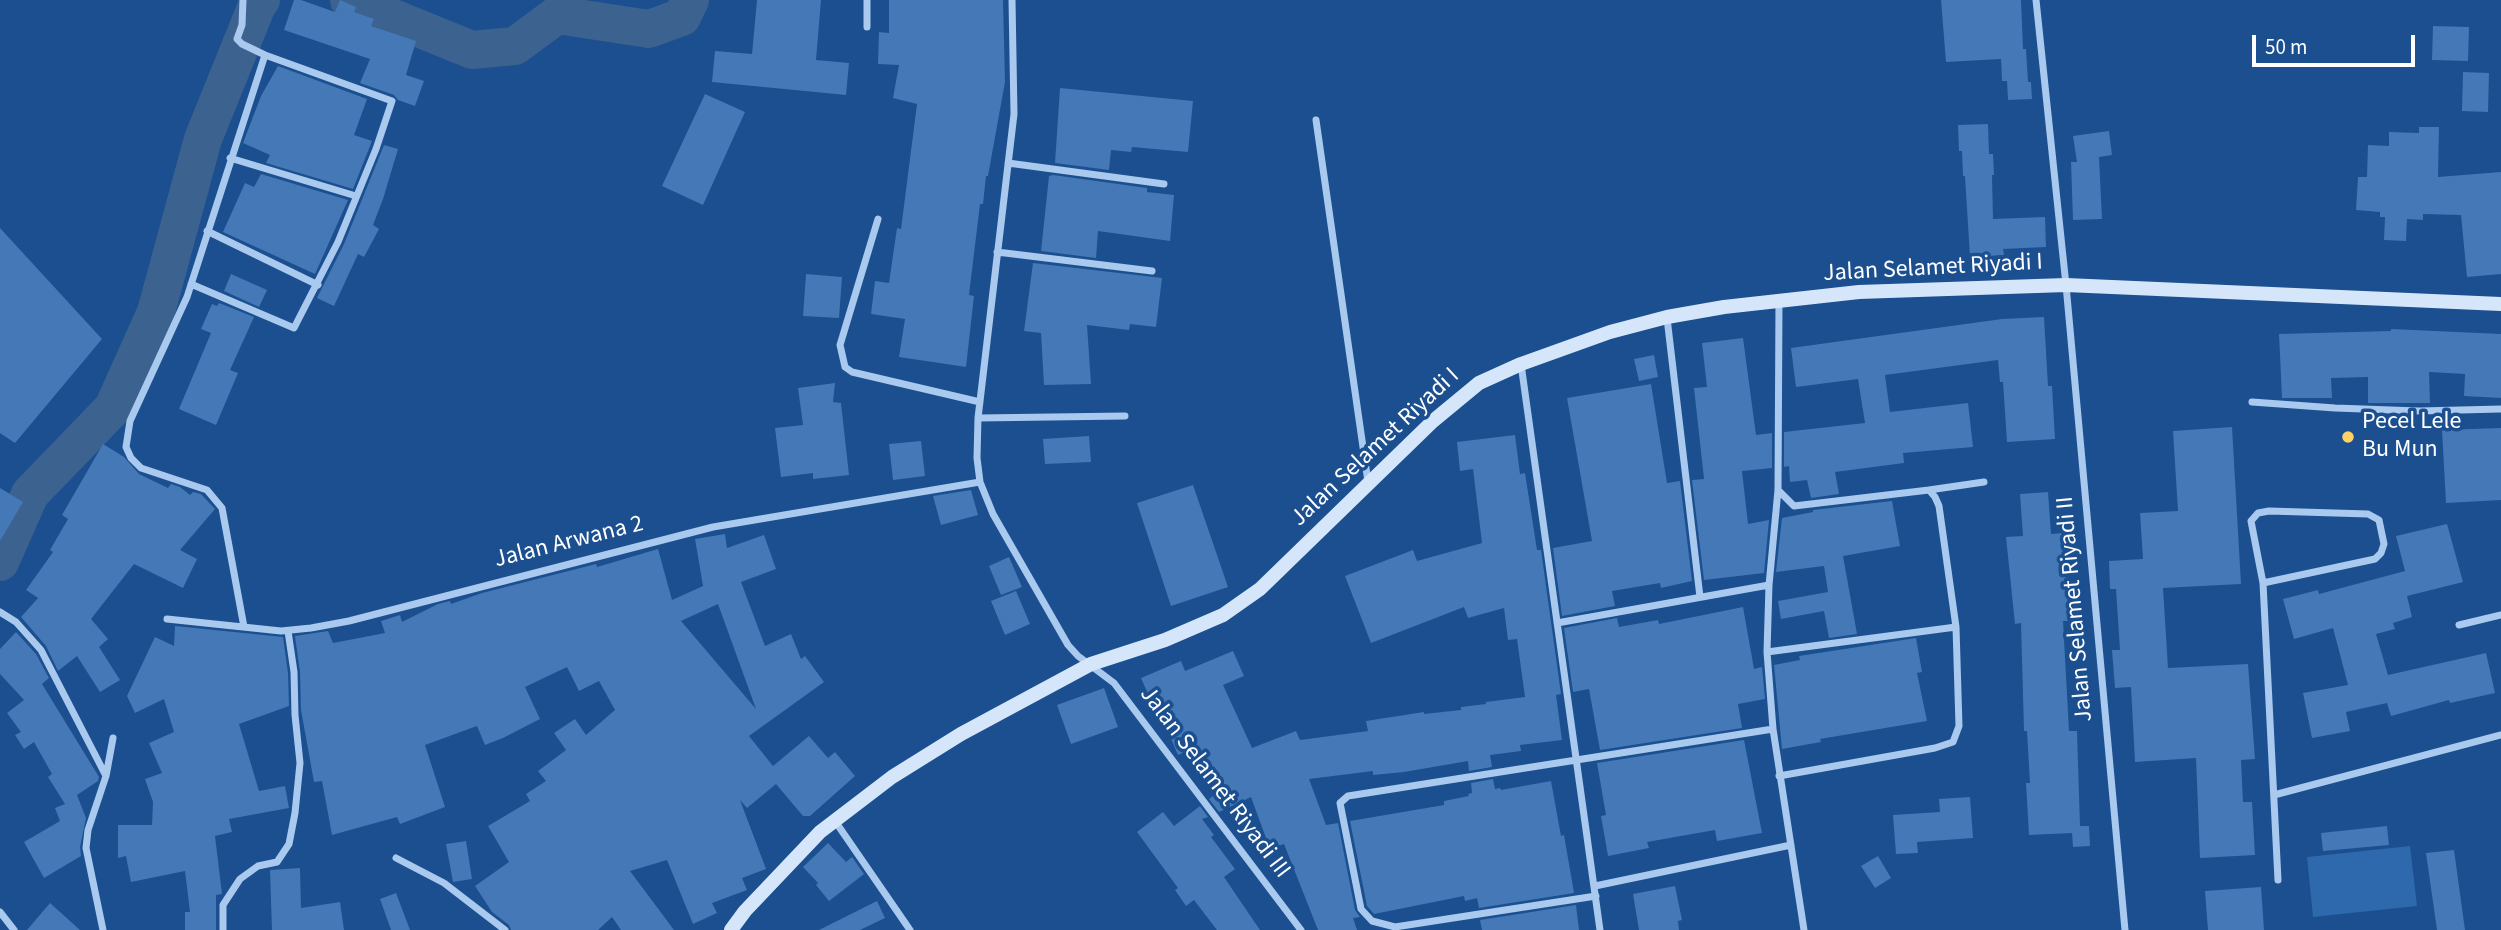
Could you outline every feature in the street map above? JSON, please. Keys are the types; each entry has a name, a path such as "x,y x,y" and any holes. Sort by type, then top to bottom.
{"main road":[{"name":"Jalan Selamet Riyadi I","path":"731,930 745,911 834,820 892,777 928,754 1091,664 1165,640 1238,606 1300,551 1368,482 1454,402 1479,383 1521,364 1610,332 1667,317 1724,307 1860,292 2066,285 2501,304"}],"street":[{"path":"191,285 295,328 318,285 392,101 251,49 237,38 242,25 243,0"},
{"path":"867,0 867,27"},
{"name":"Jalan Selamet Riyadi III","path":"1012,0 1014,114 978,418 977,458 980,482 993,514 1068,645 1078,656 1114,682 1301,930"},
{"name":"Jalan Selamet Riyadi II","path":"2036,0 2066,285 2124,930"},
{"path":"244,626 222,508 206,490 141,468 131,458 126,447 130,421 191,285 264,54"},
{"path":"1316,120 1368,482"},
{"path":"230,158 356,196"},
{"path":"1008,163 1164,184"},
{"path":"878,219 840,345 845,367 852,372 980,402"},
{"path":"207,231 318,285"},
{"path":"997,252 1152,271"},
{"path":"1779,301 1779,490 1769,584 1767,652 1779,775 1804,930"},
{"path":"1667,317 1700,597"},
{"path":"1521,364 1600,930"},
{"path":"2252,402 2377,410 2501,409"},
{"path":"978,418 1125,415"},
{"name":"Jalan Arwana 2","path":"167,619 288,631 348,621 713,527 980,482"},
{"path":"1779,490 1794,506 1984,482"},
{"path":"1779,775 1935,748 1952,742 1959,726 1955,627 1939,506 1936,497 1929,490"},
{"path":"2263,583 2375,559 2384,544 2379,520 2368,514 2269,511 2258,513 2251,522 2263,583 2278,880"},
{"path":"1557,623 1769,584"},
{"path":"0,612 16,622 41,650 106,776"},
{"path":"2459,625 2501,615"},
{"path":"1767,652 1955,627"},
{"path":"223,930 223,905 240,879 258,866 277,862 289,844 300,763 288,631"},
{"path":"1597,896 1395,927 1380,924 1366,917 1361,909 1340,803 1348,796 1773,729"},
{"path":"2274,795 2501,735"},
{"path":"103,930 86,848 88,830 106,776 113,738"},
{"path":"834,820 909,930"},
{"path":"1595,886 1791,845"},
{"path":"396,858 444,883 505,930"},
{"path":"0,912 14,930"}],"shaded area":[{"path":"2410,846 2417,906 2313,917 2307,857"}],"building":[{"path":"294,0 335,12 340,0 356,7 354,12 374,19 371,26 416,41 406,75 424,81 415,106 360,83 370,59 284,30"},
{"path":"757,0 821,0 816,60 849,63 846,95 712,82 715,51 752,54"},
{"path":"889,0 1003,0 1005,82 983,204 980,204 969,295 974,296 966,367 899,357 905,319 871,314 875,281 889,283 897,228 901,229 917,104 893,98 899,65 878,64 879,32 889,33"},
{"path":"1941,0 2021,0 2023,49 2026,49 2032,99 2008,100 2007,81 2002,81 2001,59 1946,62"},
{"path":"2433,26 2469,27 2468,61 2432,60"},
{"path":"278,66 367,99 354,135 372,141 353,189 266,163 270,155 243,143 261,96"},
{"path":"2463,72 2489,73 2488,112 2462,111"},
{"path":"1060,88 1193,101 1188,152 1132,147 1131,152 1111,150 1109,170 1055,163"},
{"path":"705,94 745,112 703,205 662,186"},
{"path":"1988,124 1989,154 1993,154 1993,219 2045,217 2046,247 2003,249 2004,255 1970,257 1965,176 1962,151 1959,151 1958,125"},
{"path":"2419,127 2439,127 2438,177 2501,172 2501,274 2467,277 2461,215 2423,214 2423,220 2407,219 2406,241 2384,240 2385,217 2380,217 2380,212 2356,210 2358,177 2367,177 2368,145 2389,146 2389,132 2419,133"},
{"path":"2109,131 2112,155 2099,157 2102,219 2073,220 2071,162 2077,162 2073,136"},
{"path":"384,145 398,149 373,225 379,229 364,257 358,254 334,306 317,298 344,244"},
{"path":"261,174 348,200 315,274 223,232 245,183 254,187"},
{"path":"1049,176 1147,188 1147,192 1174,195 1170,241 1098,231 1096,258 1041,251"},
{"path":"0,228 102,339 15,443 0,433"},
{"path":"1033,263 1162,278 1156,327 1130,324 1129,330 1087,325 1091,384 1044,385 1041,333 1024,331"},
{"path":"231,274 267,290 259,307 224,291"},
{"path":"806,274 842,277 839,318 803,316"},
{"path":"219,303 254,317 230,370 238,373 216,425 179,409 211,333 201,329 212,304 217,306"},
{"path":"2044,317 2048,386 2052,386 2055,439 2007,442 2003,382 2000,382 1998,360 1885,375 1890,412 1968,403 1973,447 1903,453 1904,463 1835,472 1839,494 1811,498 1807,480 1790,482 1789,466 1784,467 1784,432 1865,423 1858,379 1796,387 1791,348 2002,319"},
{"path":"2391,329 2501,334 2501,398 2464,396 2465,374 2429,372 2430,403 2368,403 2368,377 2331,378 2332,398 2282,398 2279,334"},
{"path":"1743,338 1756,435 1772,433 1772,468 1742,471 1748,524 1769,520 1764,573 1704,580 1692,480 1704,479 1694,388 1707,387 1702,343"},
{"path":"1654,355 1658,377 1639,381 1634,359"},
{"path":"835,383 833,402 841,403 849,475 813,479 813,473 781,477 775,428 803,425 798,388"},
{"path":"1651,384 1667,483 1680,481 1692,581 1661,588 1660,583 1612,591 1615,606 1562,616 1553,548 1592,541 1567,398"},
{"path":"2232,427 2241,584 2163,588 2168,668 2248,664 2255,759 2241,760 2243,802 2252,802 2255,855 2200,858 2196,758 2135,762 2131,687 2115,688 2112,650 2120,650 2116,589 2110,589 2109,561 2143,559 2140,513 2178,511 2173,431"},
{"path":"2501,428 2501,500 2446,503 2442,430"},
{"path":"1515,435 1520,474 1525,473 1537,550 1541,550 1561,694 1556,695 1562,740 1520,745 1521,751 1490,755 1492,767 1469,771 1468,761 1404,772 1373,775 1373,771 1309,779 1326,825 1338,823 1355,910 1360,917 1353,918 1357,930 1318,930 1284,844 1270,849 1251,797 1219,812 1209,799 1217,793 1196,747 1178,755 1141,678 1181,661 1185,671 1233,651 1244,676 1223,685 1252,748 1296,731 1300,740 1368,731 1366,721 1424,712 1461,710 1461,707 1525,697 1517,639 1508,640 1504,608 1468,618 1464,607 1371,643 1345,576 1413,550 1417,561 1482,543 1473,469 1460,471 1457,442"},
{"path":"1089,436 1091,462 1045,464 1043,439"},
{"path":"921,441 925,476 893,480 889,444"},
{"path":"103,444 124,457 139,474 168,488 171,484 190,495 193,492 201,494 215,509 180,550 197,559 183,588 134,564 91,619 108,639 99,647 120,680 100,692 77,656 58,671 46,646 21,617 38,598 26,590 53,552 50,550 68,519 62,515"},
{"path":"1193,485 1228,587 1171,606 1137,503"},
{"path":"0,488 23,502 0,541"},
{"path":"971,490 978,515 941,525 933,496"},
{"path":"2048,492 2051,534 2063,533 2066,583 2070,583 2072,621 2063,621 2069,731 2077,731 2080,826 2089,826 2090,846 2073,847 2072,833 2029,835 2026,783 2030,783 2027,731 2024,731 2021,623 2015,624 2006,537 2023,536 2020,494"},
{"path":"1892,501 1900,546 1843,556 1857,634 1829,638 1824,611 1781,619 1778,601 1828,592 1824,566 1776,572 1782,518 1813,510"},
{"path":"2447,524 2463,582 2407,596 2412,617 2393,623 2395,629 2376,634 2388,675 2486,653 2495,693 2450,703 2449,700 2391,716 2387,703 2346,712 2350,731 2312,738 2303,693 2348,685 2333,628 2294,639 2283,599 2318,590 2319,594 2405,571 2396,536"},
{"path":"725,534 727,548 764,535 776,569 741,582 765,646 791,634 801,659 805,656 824,682 749,736 773,766 809,736 828,758 835,752 855,776 810,816 803,816 776,784 747,808 740,800 766,869 742,878 747,890 712,903 717,913 693,924 667,860 630,871 674,930 621,930 612,917 598,930 511,930 509,925 492,912 475,886 509,862 488,826 530,801 526,794 546,781 538,771 566,750 554,733 575,719 586,735 615,710 599,681 579,691 567,667 525,687 540,719 485,745 477,726 425,745 445,807 400,824 397,817 332,835 322,781 314,782 301,710 295,636 328,631 333,643 385,633 381,621 400,615 402,622 438,604 450,601 451,604 482,593 596,564 597,567 658,549 672,600 703,586 695,539","holes":["718,604 756,709 681,621"]},
{"path":"1009,557 1022,587 1001,595 989,566"},
{"path":"1016,591 1030,624 1005,635 991,601"},
{"path":"1743,607 1754,669 1762,667 1765,699 1738,704 1742,728 1600,750 1589,689 1573,692 1564,628 1617,618 1619,627 1658,620 1659,624"},
{"path":"175,626 283,637 288,673 289,706 239,724 259,791 285,786 289,808 229,819 232,832 215,836 222,894 216,895 216,930 185,930 185,912 190,912 185,871 131,882 126,856 118,858 118,825 152,825 153,802 145,779 162,773 149,743 174,732 164,699 135,713 127,696 155,637 174,646"},
{"path":"16,632 36,654 49,678 42,684 99,777 98,781 77,795 86,818 80,847 81,856 44,878 24,842 60,821 55,808 65,804 48,777 52,774 34,742 24,749 15,735 21,732 7,713 24,700 0,674 0,649"},
{"path":"1916,638 1922,672 1917,673 1927,721 1820,739 1821,742 1782,749 1774,665 1800,660 1799,656"},
{"path":"1104,688 1118,727 1071,744 1057,705"},
{"path":"1744,740 1762,833 1717,841 1715,830 1647,842 1649,848 1608,856 1601,816 1606,815 1597,763"},
{"path":"1493,779 1495,789 1501,790 1551,781 1574,893 1479,908 1477,898 1465,901 1464,896 1374,914 1367,906 1350,821 1444,805 1444,801 1469,796 1468,794 1472,793 1471,783"},
{"path":"1970,797 1973,838 1917,842 1918,853 1896,854 1893,815 1940,812 1939,799"},
{"path":"1200,806 1208,817 1202,819 1214,835 1211,837 1235,869 1224,877 1260,930 1217,930 1194,900 1186,906 1175,890 1178,888 1137,832 1163,812 1174,826"},
{"path":"2387,826 2389,845 2323,851 2321,833"},
{"path":"466,841 472,879 453,882 446,844"},
{"path":"828,843 846,862 852,857 864,874 829,901 816,885 818,883 803,867"},
{"path":"2454,850 2465,930 2437,930 2426,853"},
{"path":"1878,856 1891,878 1875,888 1861,866"},
{"path":"300,868 301,908 340,902 344,930 272,930 270,870"},
{"path":"1675,886 1682,920 1678,921 1679,930 1639,930 1633,894"},
{"path":"2261,887 2264,930 2208,930 2205,891"},
{"path":"396,893 410,930 391,930 380,899"},
{"path":"877,901 885,918 860,930 819,930"},
{"path":"50,903 80,930 27,930"},
{"path":"1576,905 1579,930 1482,930 1480,920"}],"waterway":[{"path":"0,562 30,494 113,408 156,312 203,139 261,0"},
{"path":"349,0 472,50 515,46 557,15 649,29 682,17 690,0"}],"place":[{"name":"Pecel Lele Bu Mun","path":"2348,437"}]}
